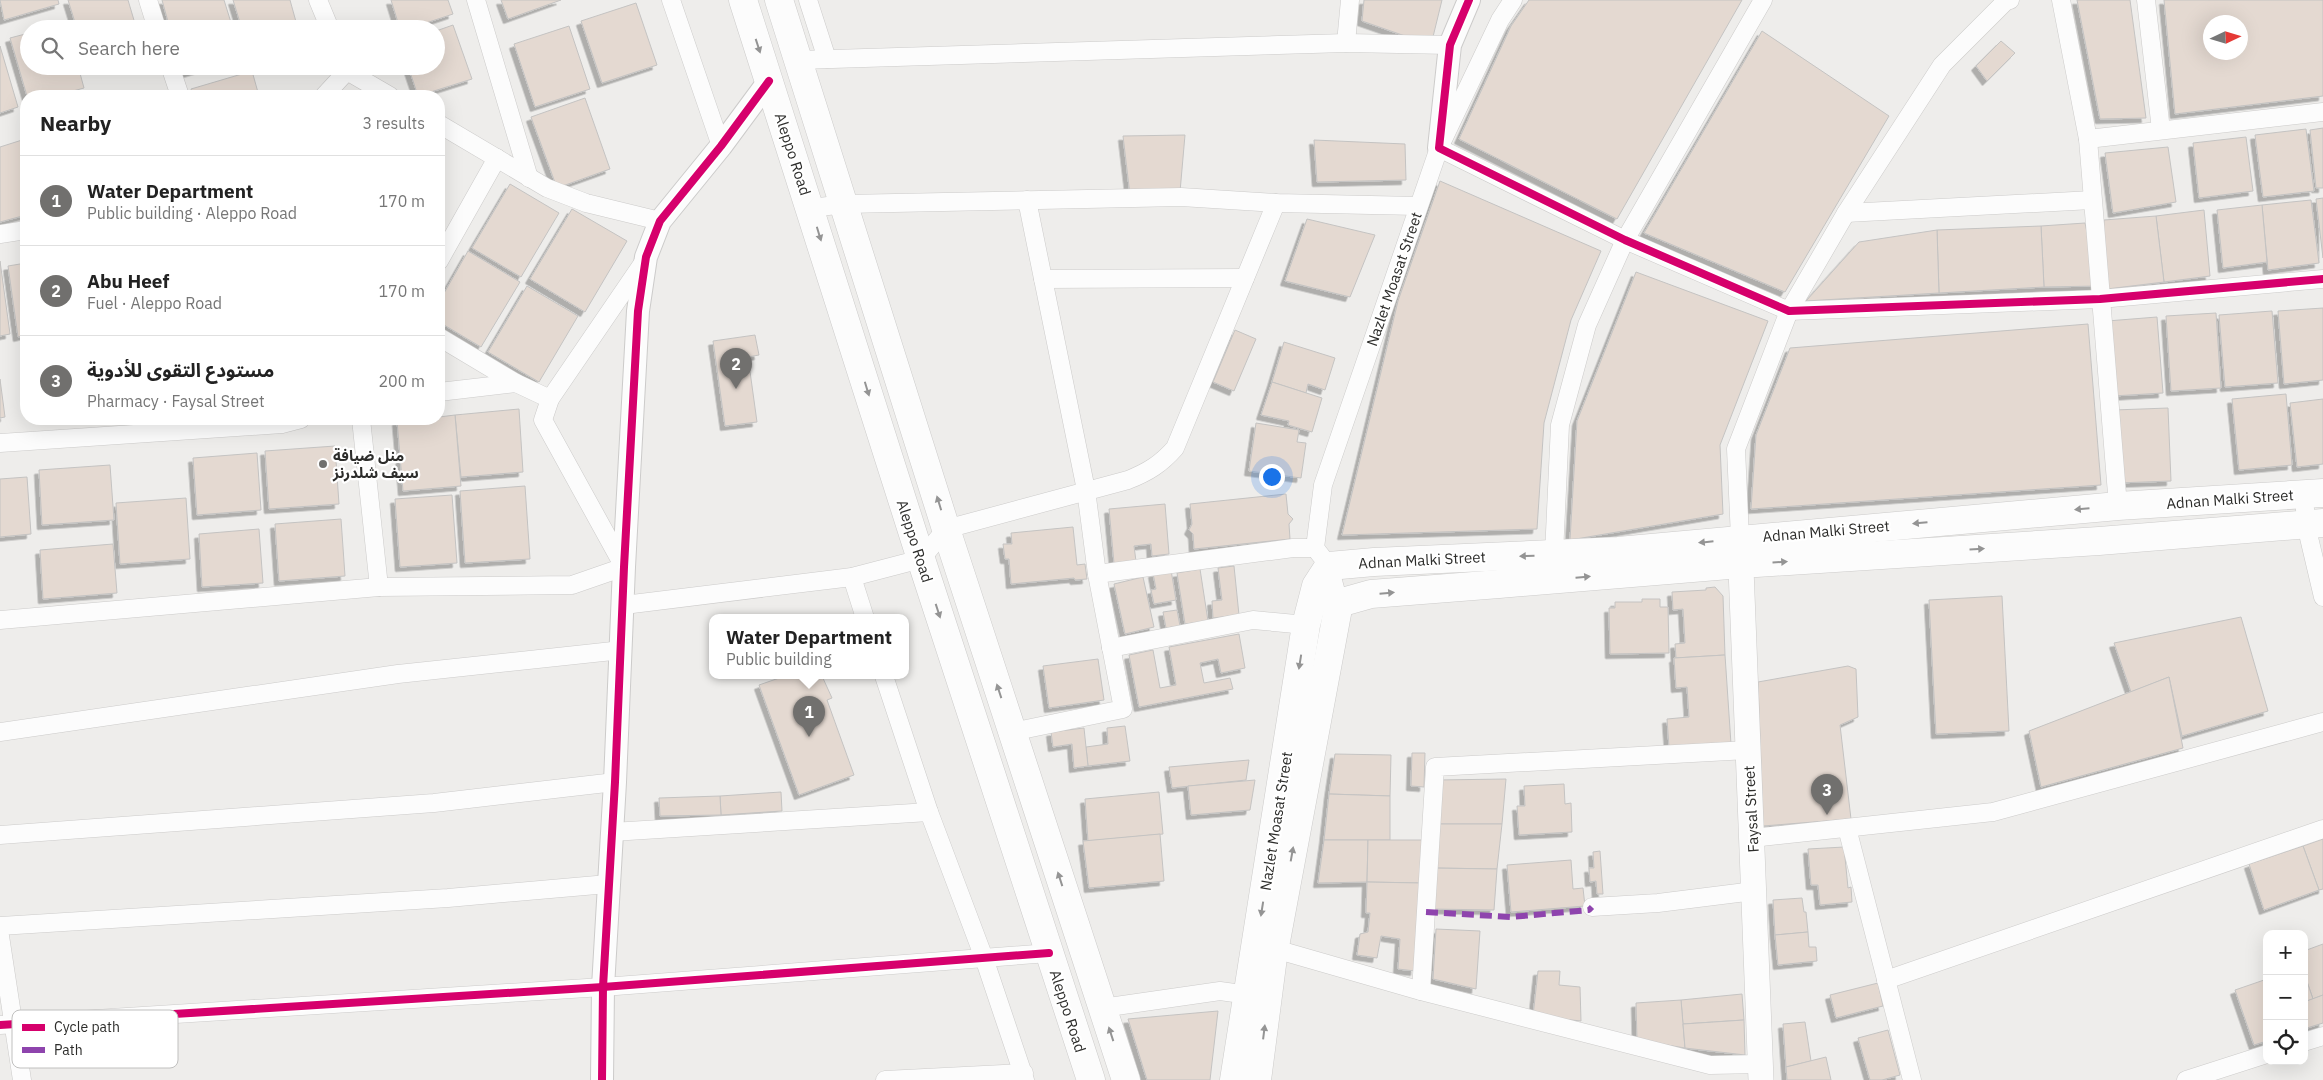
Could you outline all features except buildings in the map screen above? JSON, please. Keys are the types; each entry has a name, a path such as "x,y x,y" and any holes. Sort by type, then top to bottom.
{"main road":[{"name":"Aleppo Road","path":"744,0 921,559 1091,1080"},
{"path":"780,0 946,528 1126,1080"},
{"name":"Adnan Malki Street","path":"1339,603 1371,594 2118,506 2313,494"},
{"name":"Adnan Malki Street","path":"1322,557 1374,562 1618,551 1740,551 2089,542 2314,524"},
{"name":"Faysal Street","path":"1740,551 1761,1072"},
{"name":"Nazlet Moasat Street","path":"1234,1080 1249,995 1306,625 1322,557"},
{"name":"Nazlet Moasat Street","path":"1257,1080 1275,949 1339,603"}],"street":[{"path":"148,0 154,20"},
{"path":"318,0 326,20"},
{"path":"476,0 529,178"},
{"path":"671,0 721,146"},
{"path":"808,0 827,59"},
{"path":"1346,43 1350,0"},
{"path":"1469,0 1450,46 1439,148 1625,240 1790,310 2100,298 2323,279"},
{"name":"Nazlet Moasat Street","path":"1339,603 1322,557 1323,485 1439,148 1500,20 1513,0"},
{"path":"1554,554 1560,425 1587,325 1625,240 1763,0"},
{"path":"1740,551 1736,449 1790,310 1846,213 1942,65 2007,0"},
{"path":"2061,0 2088,139 2118,506"},
{"path":"2146,0 2161,130"},
{"path":"800,60 1346,43 1450,46"},
{"path":"173,75 178,90"},
{"path":"329,90 341,75"},
{"path":"356,75 380,90"},
{"path":"624,567 543,420 550,399 646,257 660,221 721,146 769,81"},
{"path":"2088,139 2323,112"},
{"path":"445,128 547,188 586,203 660,221"},
{"path":"445,250 497,158"},
{"path":"810,208 844,204 1181,197 1276,203 1418,206"},
{"path":"1012,732 1123,709 1096,574 1086,490 1027,200"},
{"path":"1846,213 2092,200"},
{"path":"624,605 852,577 921,559 946,528 1128,480 1151,471 1164,461 1175,448 1276,203"},
{"path":"0,234 20,231"},
{"path":"602,1080 603,987 622,650 624,567 638,311 646,257"},
{"path":"1043,279 1245,278"},
{"path":"445,341 516,383 550,399"},
{"path":"445,391 516,383"},
{"path":"0,443 267,425"},
{"path":"362,425 378,587"},
{"path":"2313,494 2314,524 2323,597"},
{"path":"1096,574 1294,548 1322,557"},
{"path":"0,620 378,587 572,585 624,567"},
{"path":"852,577 864,614"},
{"path":"1111,648 1253,620 1306,625"},
{"path":"0,732 398,674 622,650"},
{"path":"885,679 929,812 984,958 1024,1077 885,1080"},
{"path":"1752,838 1993,812 2323,722"},
{"path":"1421,991 1435,767 1748,750"},
{"path":"0,835 434,802 615,782"},
{"path":"612,832 929,812"},
{"path":"1846,828 1912,1080"},
{"path":"1886,980 2323,829"},
{"path":"0,926 448,898 608,884"},
{"path":"1592,906 1658,902 1754,891"},
{"path":"0,936 6,1024 12,1045"},
{"path":"1275,949 1421,991 1710,1065 1761,1072"},
{"path":"178,1013 603,987 1049,953"},
{"path":"1102,1008 1220,991 1249,995"},
{"path":"2308,1041 2323,1036"},
{"path":"2186,1080 2263,1055"}],"marked path":[{"path":"1426,912 1511,917 1589,910 1592,907"}],"cycle path":[{"path":"1469,0 1450,45 1439,148 1625,240 1789,311 2100,299 2323,279"},
{"path":"602,1080 603,987 615,782 624,567 638,311 646,257 660,221 721,146 769,81"},
{"path":"178,1014 603,987 1049,953"},
{"path":"0,1025 12,1024"}],"place":[{"name":"Abu Heef","path":"736,389"},
{"name":"منل ضيافة سيف شلدرنز","path":"323,464"},
{"name":"Water Department","path":"809,737"},
{"name":"مستودع التقوى للأدوية","path":"1827,815"}]}
